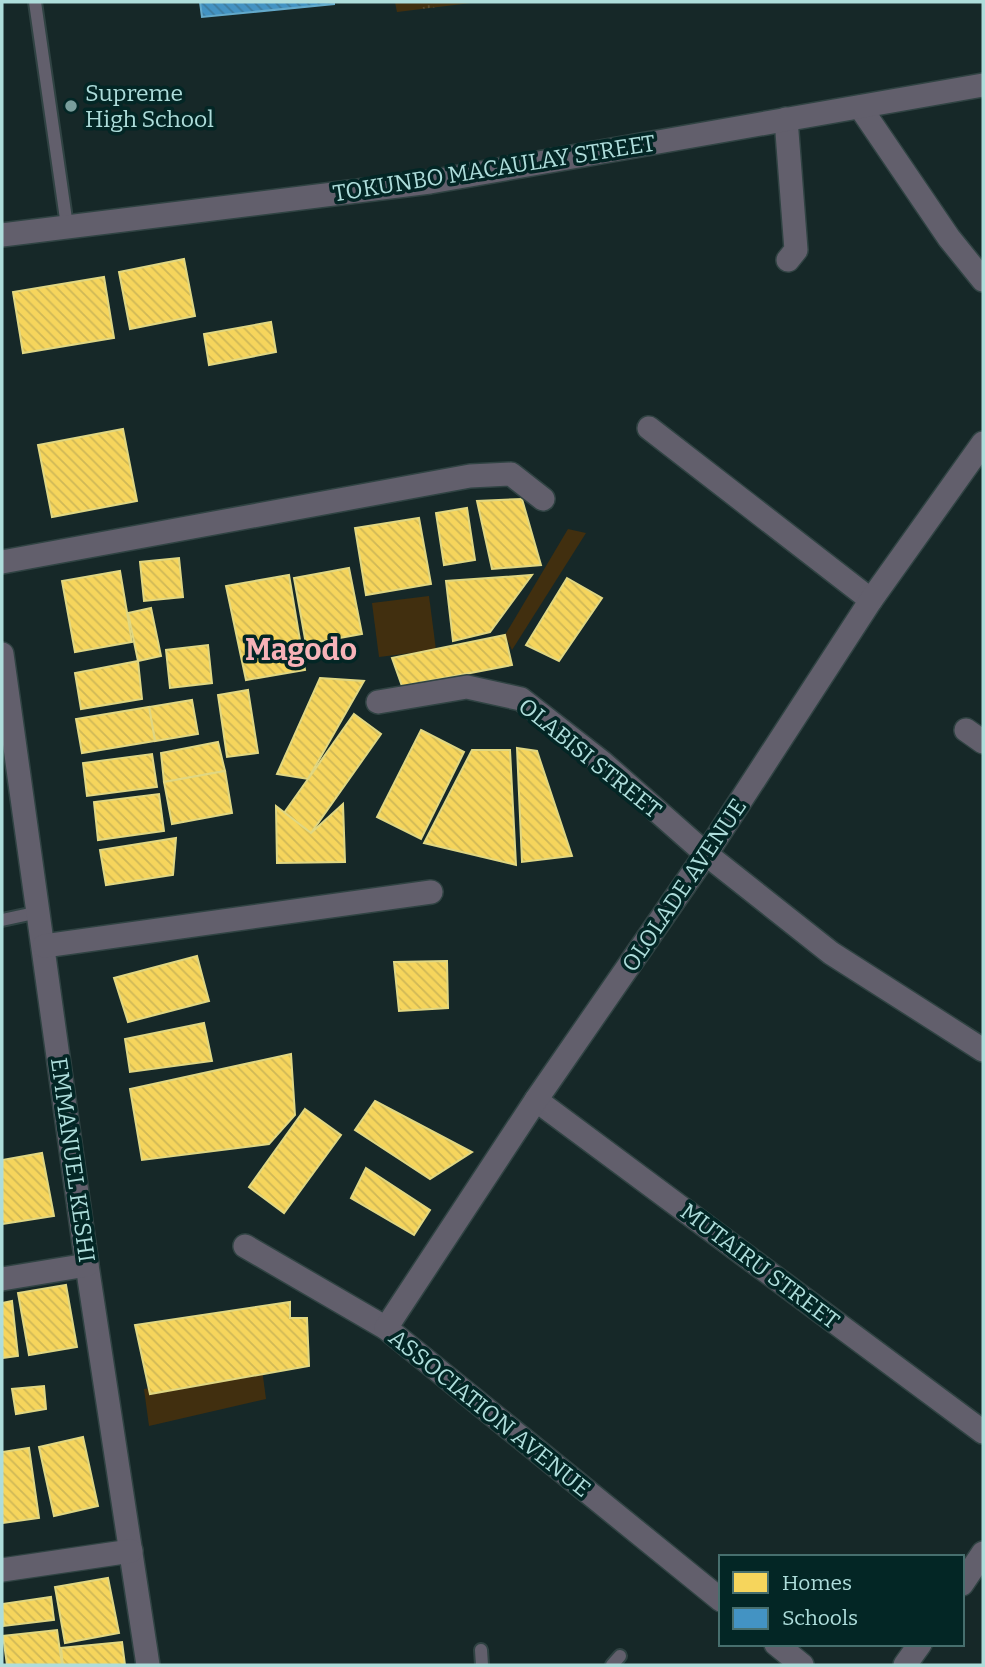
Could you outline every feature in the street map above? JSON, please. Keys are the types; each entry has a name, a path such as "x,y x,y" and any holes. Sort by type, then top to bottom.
{"street":[{"name":"TOKUNBO MACAULAY STREET","path":"2,235 430,182 983,85"},
{"path":"860,107 949,239 983,281"},
{"path":"786,119 796,250 788,260"},
{"path":"649,428 871,600"},
{"name":"OLOLADE AVENUE","path":"386,1328 536,1100 706,854 871,600 983,443"},
{"path":"2,562 470,476 511,474 543,499"},
{"name":"EMMANUEL KESHI","path":"2,654 87,1265 148,1665"},
{"name":"OLABISI STREET","path":"378,702 467,687 520,699 603,763 706,854 831,953 983,1050"},
{"path":"44,946 431,892"},
{"name":"MUTAIRU STREET","path":"536,1100 983,1432"},
{"name":"ASSOCIATION AVENUE","path":"246,1246 386,1328 719,1598"},
{"path":"2,1279 87,1265"},
{"path":"2,1570 131,1551"},
{"path":"964,1581 983,1553"},
{"path":"778,1646 802,1665"},
{"path":"905,1665 919,1646"}],"lane":[{"path":"35,2 67,226"},
{"path":"2,920 40,912"},
{"path":"481,1650 482,1665"}],"green space":[{"path":"395,2 479,2 397,12"},
{"path":"568,529 586,533 512,650 505,635"},
{"path":"429,596 436,650 379,657 372,603"},
{"path":"262,1369 266,1399 149,1426 144,1389"}],"building: Homes":[{"path":"184,259 195,316 130,329 119,272"},
{"path":"104,277 114,338 23,353 13,292"},
{"path":"271,322 276,352 209,365 204,334"},
{"path":"123,429 137,501 52,517 38,445"},
{"path":"522,499 541,565 492,569 477,501"},
{"path":"467,508 475,560 444,565 436,513"},
{"path":"419,518 431,584 366,595 355,528"},
{"path":"179,558 183,597 144,601 140,562"},
{"path":"349,568 362,634 306,644 294,578"},
{"path":"120,571 132,642 75,652 62,581"},
{"path":"289,575 305,670 246,680 226,586"},
{"path":"532,575 490,632 453,641 446,581"},
{"path":"567,578 602,598 559,661 526,645"},
{"path":"151,608 161,656 138,661 128,613"},
{"path":"505,635 512,665 402,686 392,658"},
{"path":"208,645 212,683 170,688 166,650"},
{"path":"138,661 142,699 81,709 75,673"},
{"path":"320,678 364,681 308,779 277,774"},
{"path":"248,690 258,753 227,757 218,695"},
{"path":"192,700 198,734 155,741 149,707"},
{"path":"149,707 155,741 82,753 76,719"},
{"path":"354,714 381,734 311,833 284,813"},
{"path":"421,730 464,752 421,839 377,817"},
{"path":"218,742 225,771 164,782 161,753"},
{"path":"517,748 537,751 572,856 522,862"},
{"path":"472,750 510,750 516,865 424,843"},
{"path":"152,754 157,787 87,796 83,763"},
{"path":"225,771 232,813 172,824 164,782"},
{"path":"159,794 164,831 98,840 94,802"},
{"path":"343,804 345,862 277,863 276,806 311,833"},
{"path":"176,838 173,875 106,885 100,850"},
{"path":"197,956 209,1001 128,1022 114,978"},
{"path":"447,961 448,1008 399,1011 394,962"},
{"path":"204,1023 212,1061 130,1072 125,1039"},
{"path":"291,1054 295,1115 269,1144 142,1160 130,1089"},
{"path":"375,1101 472,1152 430,1179 355,1130"},
{"path":"305,1109 341,1135 284,1213 249,1187"},
{"path":"42,1153 54,1216 2,1224 2,1160"},
{"path":"366,1168 430,1210 414,1235 351,1198"},
{"path":"66,1285 77,1347 29,1355 18,1293"},
{"path":"12,1301 18,1356 2,1358 2,1303"},
{"path":"290,1302 290,1318 307,1318 309,1366 150,1394 135,1325"},
{"path":"44,1386 46,1409 16,1414 12,1389"},
{"path":"83,1437 98,1506 54,1516 39,1447"},
{"path":"29,1448 39,1518 2,1523 2,1452"},
{"path":"108,1578 119,1633 65,1643 55,1587"},
{"path":"51,1597 54,1620 4,1626 2,1604"},
{"path":"57,1630 62,1665 7,1665 3,1636"},
{"path":"122,1642 125,1665 63,1665 61,1648"}],"building: Schools":[{"path":"200,2 334,2 334,4 202,17"}],"place":[{"name":"Supreme High School","path":"71,106"}],"district":[{"name":"Magodo","path":"301,650"}]}
